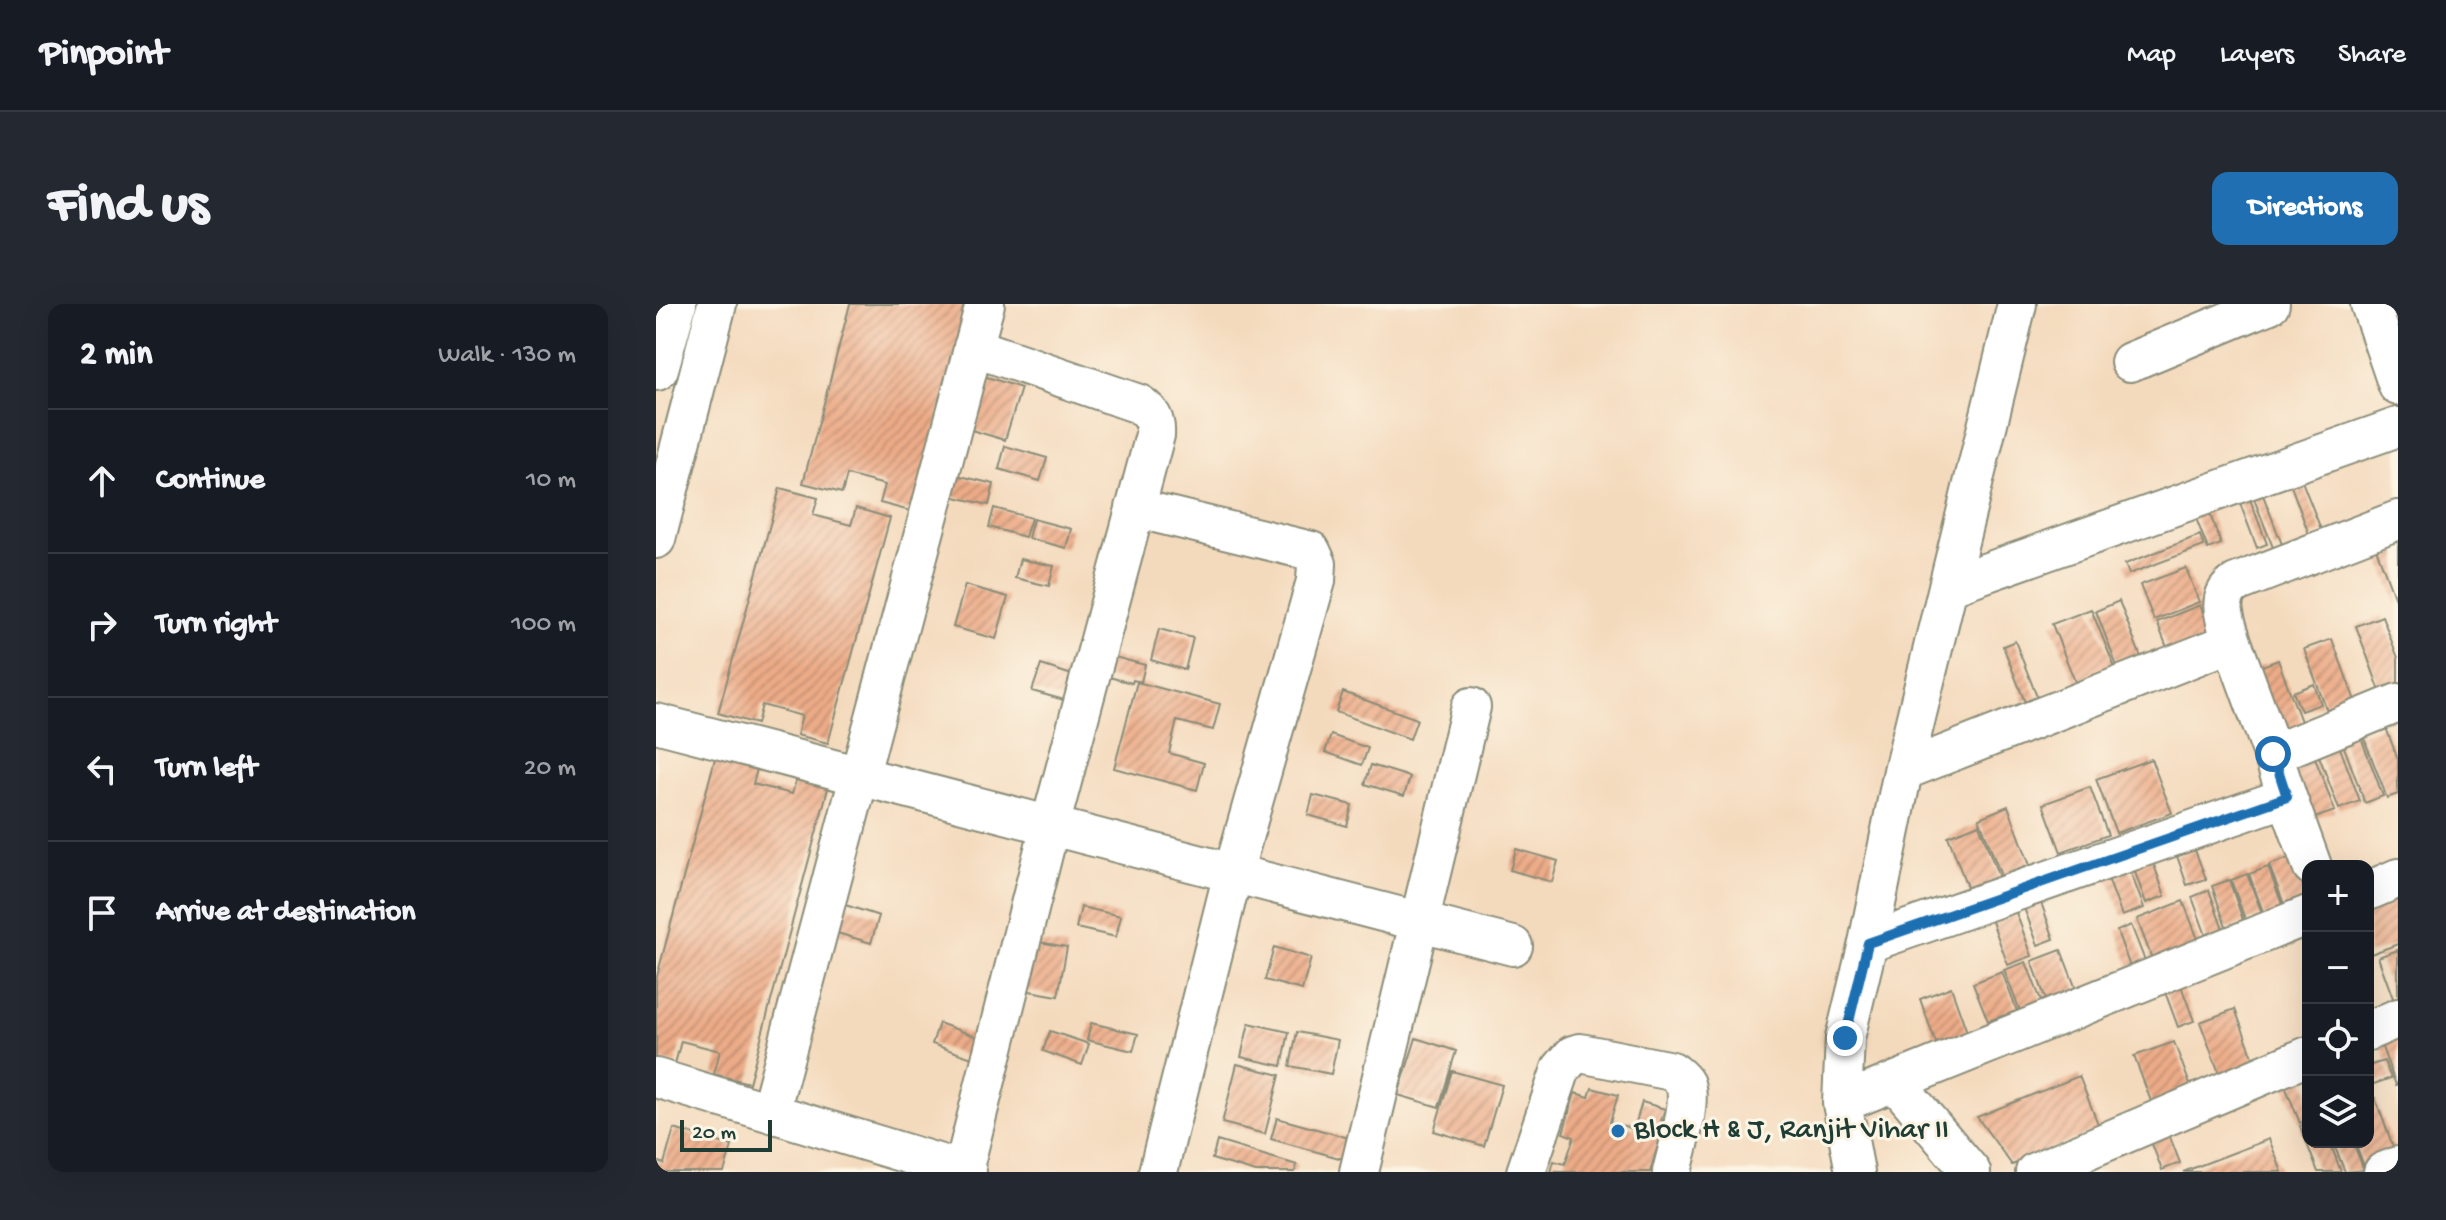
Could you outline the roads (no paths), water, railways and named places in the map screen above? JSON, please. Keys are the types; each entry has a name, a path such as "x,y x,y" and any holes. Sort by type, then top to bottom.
{"main road":[{"path":"656,368 674,304"}],"street":[{"path":"656,539 717,304"},
{"path":"770,1112 985,304"},
{"path":"1855,1172 1842,1103 1845,1038 1903,771 2017,304"},
{"path":"2130,362 2270,304"},
{"path":"2370,304 2398,386"},
{"path":"656,1078 965,1171 1050,826 1156,424 1150,411 1139,404 973,347"},
{"path":"1948,586 2398,427"},
{"path":"1135,508 1311,551 1317,564 1316,581 1233,873 1158,1172"},
{"path":"2310,860 2232,642 2223,597 2228,588 2236,583 2398,520"},
{"path":"1903,771 2232,642"},
{"path":"2273,754 2398,703"},
{"path":"1359,1172 1471,707"},
{"path":"656,723 1513,946"},
{"path":"1868,943 2287,797"},
{"path":"2374,888 2398,878"},
{"path":"1842,1103 2302,917"},
{"path":"2374,1028 2398,1018"},
{"path":"1526,1172 1561,1069 1573,1055 1580,1053 1672,1071 1682,1078 1687,1087 1686,1108 1672,1172"},
{"path":"2035,1172 2302,1059"},
{"path":"1895,1082 1971,1172"},
{"path":"2383,1172 2398,1166"}],"place":[{"name":"Block H & J, Ranjit Vihar II","path":"1618,1131"}]}
